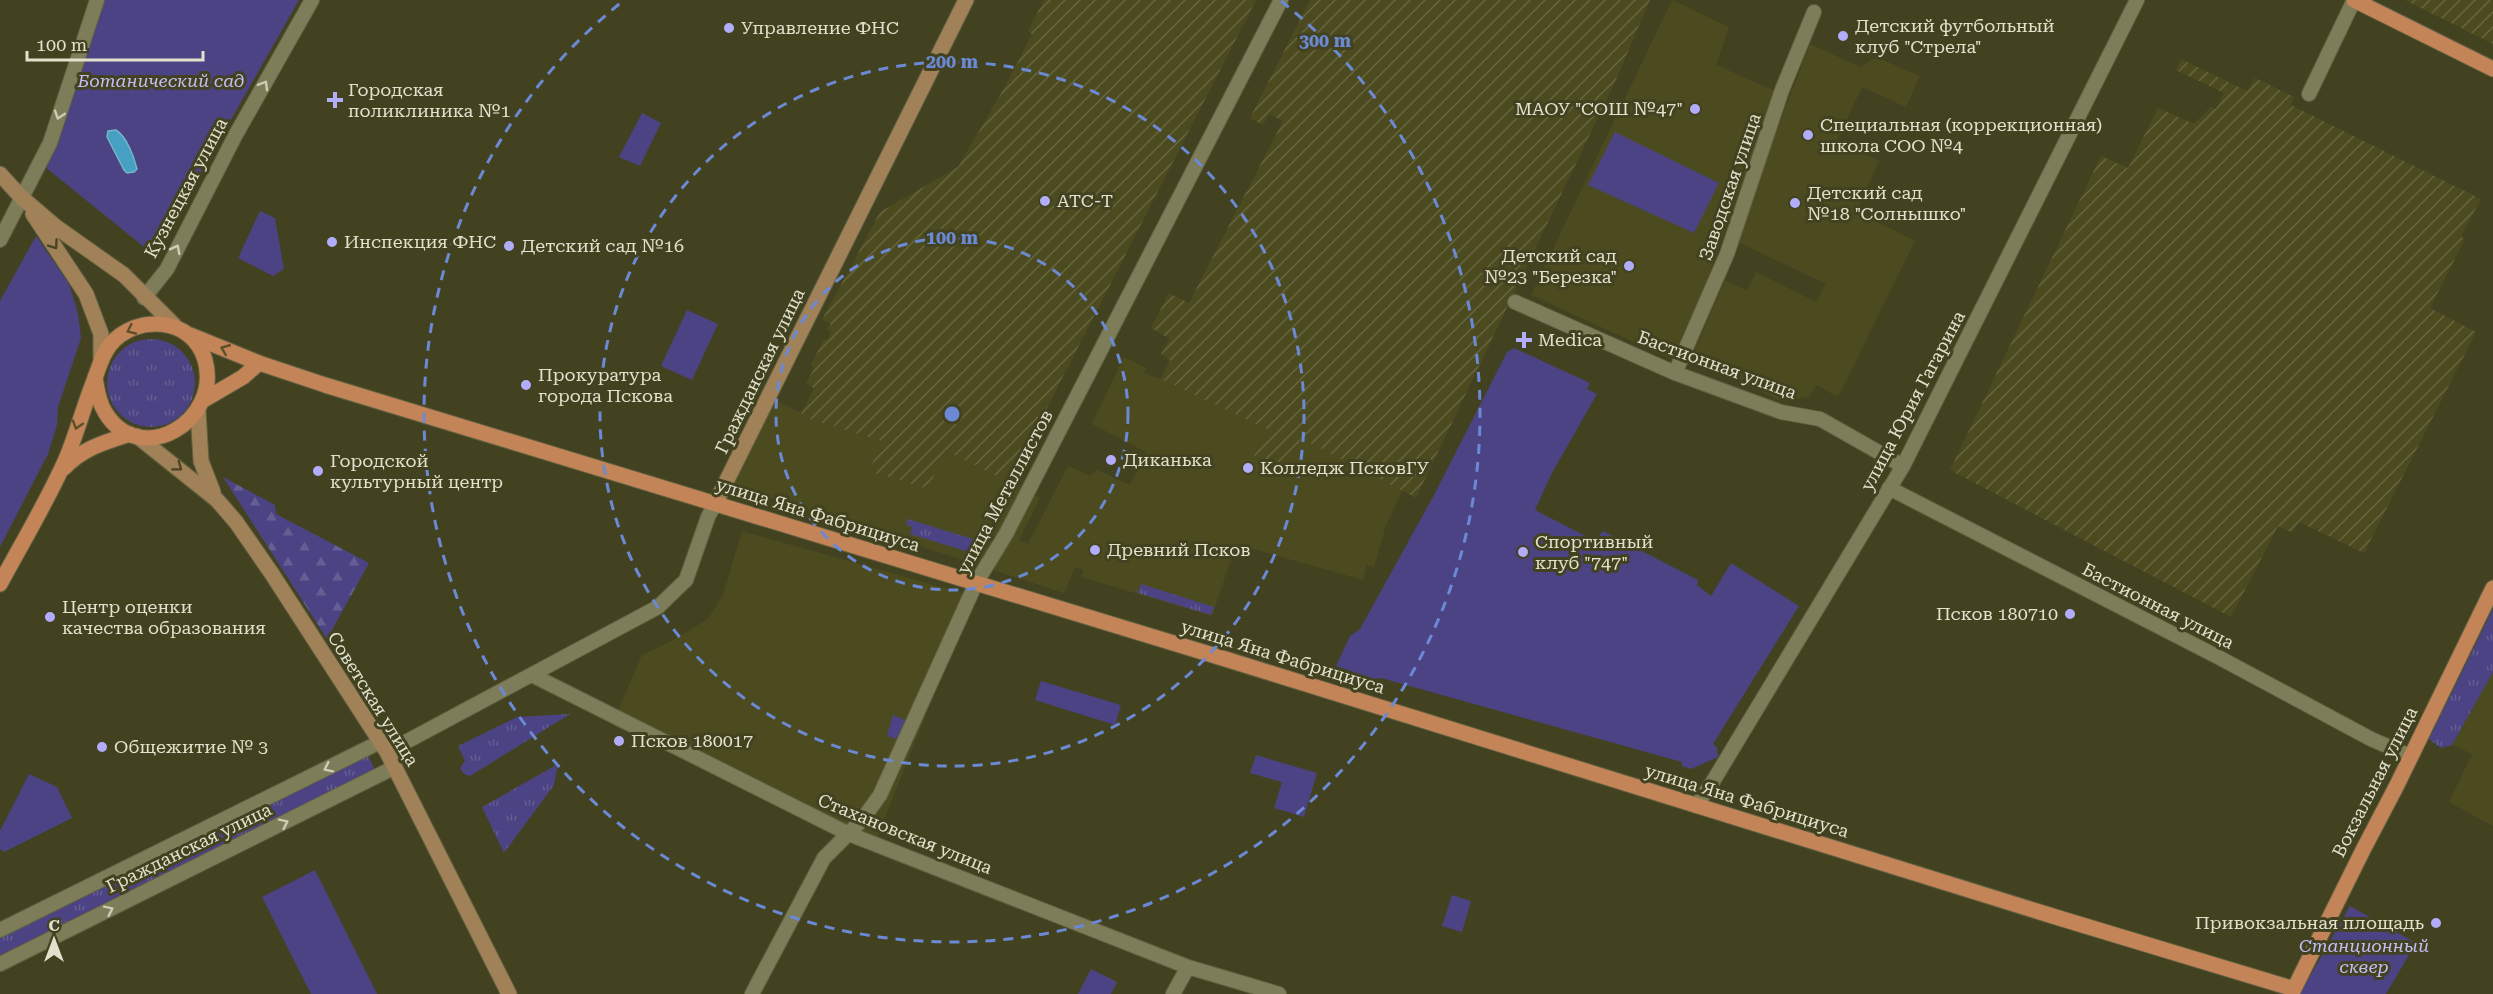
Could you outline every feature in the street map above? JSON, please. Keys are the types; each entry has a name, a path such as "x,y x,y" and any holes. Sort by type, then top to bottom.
{"main road":[{"path":"2354,0 2493,69"},
{"path":"0,584 59,472 101,361 110,345 123,334 138,326 155,324 174,326 190,335 199,346 205,359 207,374 200,405 189,421 165,435 151,438 134,435 116,425 105,412 98,397 95,377"},
{"name":"улица Яна Фабрициуса","path":"190,335 325,386 976,583 2293,991"},
{"path":"200,405 260,363"},
{"path":"59,472 81,452 134,435"},
{"name":"Вокзальная улица","path":"2293,991 2493,588"}],"street":[{"path":"0,240 50,143 97,0"},
{"name":"Кузнецкая улица","path":"144,298 167,269 235,136 312,0"},
{"name":"Гражданская улица","path":"0,930 532,675 658,607 675,593 686,580 708,517 966,0"},
{"name":"улица Металлистов","path":"752,994 824,858 849,834 880,795 976,583 1006,534 1281,0"},
{"name":"улица Юрия Гагарина","path":"1696,806 1903,466 2137,0"},
{"path":"2309,94 2354,0"},
{"name":"Заводская улица","path":"1675,373 1727,254 1782,90 1814,12"},
{"path":"0,174 21,197 56,227 124,275 144,298 174,326"},
{"path":"21,197 86,294 100,328 101,361"},
{"name":"Бастионная улица","path":"1515,302 1675,373 1781,412 1820,419 1903,466"},
{"name":"Советская улица","path":"200,405 201,461 217,500"},
{"name":"Советская улица","path":"134,435 217,500 236,522 272,574 395,767 510,994"},
{"name":"Бастионная улица","path":"1889,488 2218,657 2385,746 2410,756"},
{"name":"Стахановская улица","path":"532,675 849,834 1188,966 1279,994"},
{"name":"Гражданская улица","path":"0,964 395,767"},
{"path":"1173,994 1188,966"}],"shaded area":[{"name":"ATC-T","path":"1044,0 1256,0 1009,482 945,450 928,489 869,471 882,441 803,417 801,413 814,388 806,384 814,368 811,365 824,339 827,340 831,332 827,330 831,324 822,320 880,212 958,167 1006,85 1032,34 1028,31"},
{"path":"1310,0 1650,0 1615,82 1416,498 1301,438 1288,464 1254,456 1267,429 1161,379 1170,360 1161,354 1170,339 1151,328 1169,293 1189,303 1283,121 1269,114 1263,125 1250,118"},
{"path":"1672,0 1729,27 1716,65 1775,91 1706,283 1671,359 1531,295"},
{"path":"2405,0 2493,0 2493,44"},
{"path":"1810,44 1860,67 1876,57 1920,76 1906,107 1862,87 1837,140 1879,161 1856,211 1915,241 1838,397 1816,385 1809,397 1782,402 1692,356 1725,281 1747,290 1756,272 1816,302 1826,284 1738,242 1763,166"},
{"path":"2181,59 2247,91 2255,78 2294,97 2291,105 2481,199 2461,237 2465,239 2430,308 2476,332 2364,553 2299,522 2293,533 2278,526 2231,617 1950,470 2101,156 2128,168 2158,108 2194,124 2211,107 2216,109 2224,93 2176,70"},
{"path":"1124,357 1146,368 1144,373 1267,429 1254,456 1300,437 1402,491 1386,525 1374,567 1367,565 1363,580 1236,544 1212,616 1081,577 1083,570 1075,567 1064,593 720,481 761,397 781,403 801,413 803,417 883,441 894,423 996,473 1040,498 1019,540 1028,544 1068,466 1090,476 1097,470 1130,485 1146,452 1092,424"},
{"path":"742,531 973,596 872,850 612,725 642,655 670,642 708,619 723,595"},
{"path":"2493,672 2493,826 2449,802 2472,754 2452,745"}],"green space":[{"name":"Ботанический сад","path":"104,0 299,0 154,255 45,167"},
{"path":"642,113 661,123 640,166 619,157"},
{"path":"1615,132 1719,183 1694,233 1588,185"},
{"path":"260,211 275,218 284,269 273,276 238,258"},
{"path":"36,236 69,284 78,313 81,338 58,407 57,425 48,454 0,547 0,301"},
{"path":"687,310 718,324 692,380 661,366"},
{"path":"151,339 176,346 188,358 195,383 188,408 176,420 151,427 126,420 114,408 107,383 114,358 126,346"},
{"name":"Спортивный клуб \"747\"","path":"1514,348 1590,383 1587,389 1597,394 1552,473 1535,510 1595,541 1603,531 1698,580 1697,585 1711,596 1731,563 1799,606 1713,744 1717,748 1718,757 1691,769 1682,766 1682,762 1381,678 1374,679 1336,666 1350,636 1360,629 1434,495 1507,352"},
{"path":"223,477 275,505 276,514 369,563 327,639"},
{"path":"908,519 976,540 972,553 910,534 912,527 906,525"},
{"path":"1141,584 1214,607 1211,615 1138,593"},
{"path":"2493,609 2493,672 2452,745 2441,748 2429,739"},
{"path":"1041,681 1121,705 1115,725 1035,700"},
{"path":"570,714 470,776 464,774 460,768 465,761 458,746 517,717"},
{"path":"893,715 905,720 897,739 887,736"},
{"path":"367,754 376,772 0,958 0,935"},
{"path":"1256,755 1317,773 1304,817 1274,808 1282,782 1250,773"},
{"path":"558,764 554,785 504,853 482,807"},
{"path":"29,774 57,787 72,818 4,852 0,849 0,831"},
{"path":"315,870 377,994 311,994 262,897"},
{"path":"1452,895 1471,901 1462,932 1442,926"},
{"name":"Станционный сквер","path":"2350,906 2416,943 2386,994 2300,994"},
{"path":"1091,969 1117,982 1111,994 1078,994"}],"water":[{"path":"116,130 124,137 132,153 137,169 134,172 127,173 124,170 107,137 108,131"}],"place":[{"name":"Управление ФНС","path":"729,28"},
{"name":"Детский футбольный клуб \"Стрела\"","path":"1843,36"},
{"name":"Городская поликлиника №1","path":"335,100"},
{"name":"МАОУ \"СОШ №47\"","path":"1695,109"},
{"name":"Специальная (коррекционная) школа СОО №4","path":"1808,135"},
{"name":"ATC-T","path":"1045,201"},
{"name":"Детский сад №18 \"Солнышко\"","path":"1795,203"},
{"name":"Инспекция ФНС","path":"332,242"},
{"name":"Детский сад №16","path":"509,246"},
{"name":"Детский сад №23 \"Березка\"","path":"1629,266"},
{"name":"Medica","path":"1524,340"},
{"name":"Прокуратура города Пскова","path":"526,385"},
{"name":"Диканька","path":"1111,460"},
{"name":"Колледж ПсковГУ","path":"1248,468"},
{"name":"Городской культурный центр","path":"318,471"},
{"name":"Древний Псков","path":"1095,550"},
{"name":"Спортивный клуб \"747\"","path":"1523,552"},
{"name":"Псков 180710","path":"2070,614"},
{"name":"Центр оценки качества образования","path":"50,617"},
{"name":"Псков 180017","path":"619,741"},
{"name":"Общежитие № 3","path":"102,747"},
{"name":"Привокзальная площадь","path":"2436,923"}]}
